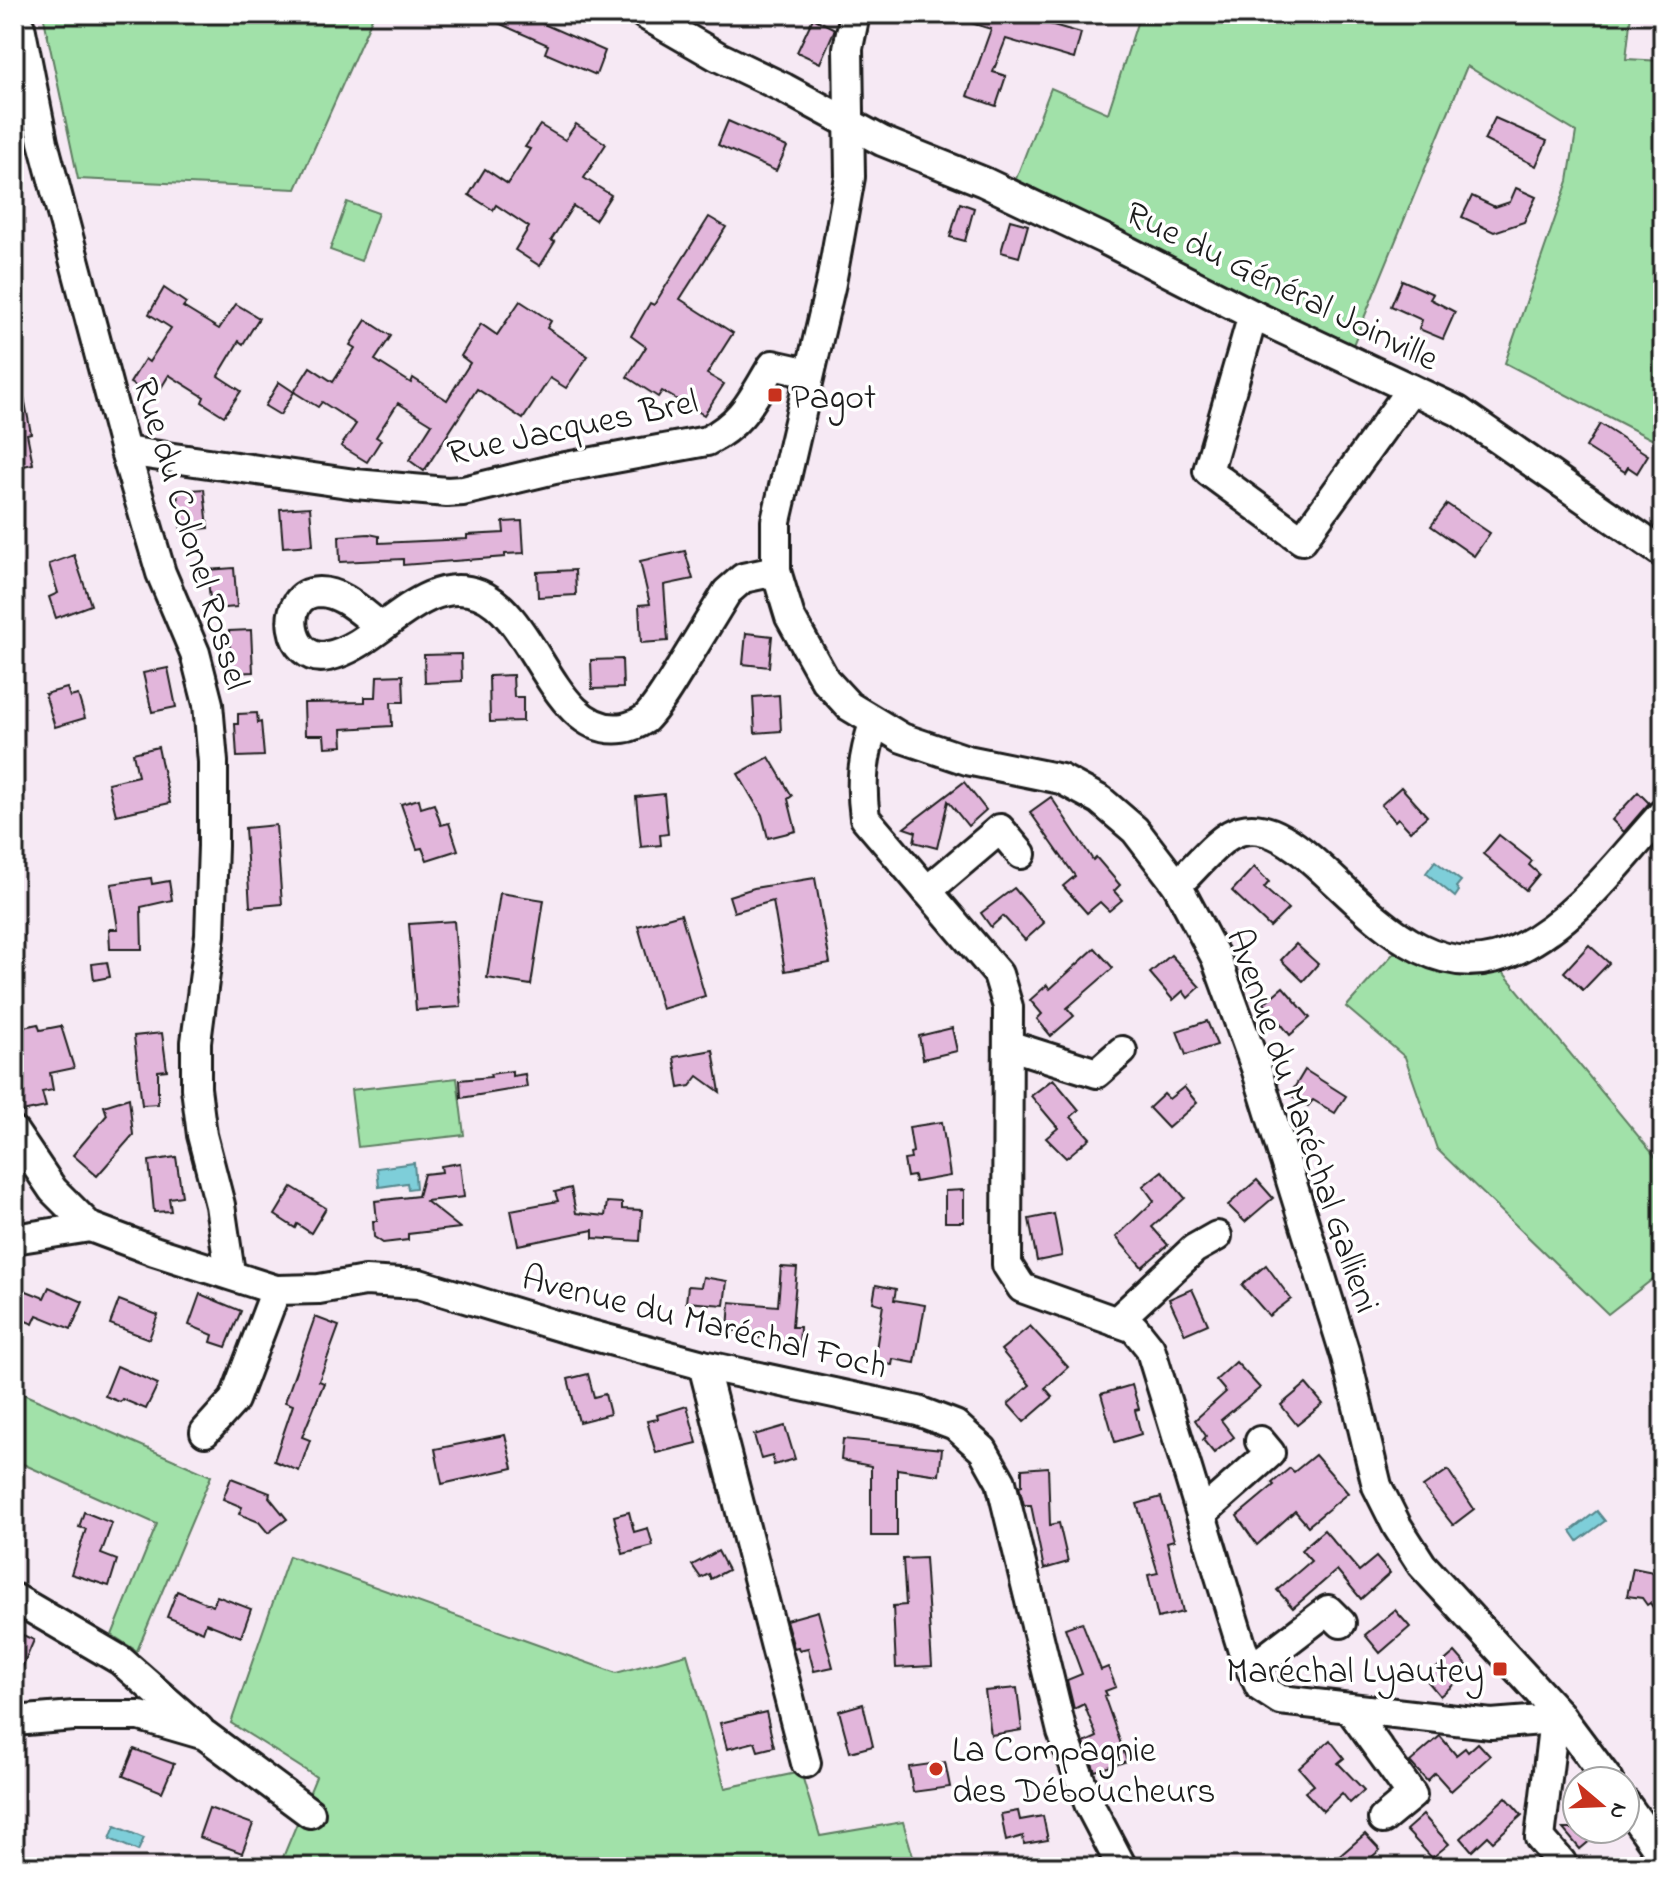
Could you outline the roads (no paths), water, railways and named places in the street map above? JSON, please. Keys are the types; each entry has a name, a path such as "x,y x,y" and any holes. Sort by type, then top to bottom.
{"street":[{"name":"Rue du Colonel Rossel","path":"15,14 43,142 125,451 161,573 195,653 208,704 213,762 213,846 210,935 196,1042 196,1088 202,1135 220,1205 230,1273"},
{"name":"Rue du Général Joinville","path":"644,14 717,56 882,141 984,182 1253,315 1458,411 1663,553"},
{"name":"Avenue du Maréchal Gallieni","path":"855,14 848,48 850,177 831,283 776,521 776,571 790,617 825,680 849,706 902,738 967,760 1061,779 1100,800 1135,830 1177,885 1216,958 1256,1068 1346,1357 1377,1486 1397,1526 1422,1565 1557,1716 1596,1765"},
{"path":"1253,315 1208,471 1302,540 1411,389"},
{"name":"Rue Jacques Brel","path":"125,451 371,486 463,491 555,469 707,441 729,430 746,410 773,365 809,373"},
{"path":"381,627 437,592 458,590 477,593 495,602 509,617 569,703 590,724 606,729 625,728 643,720 660,700 727,592 743,578 776,571"},
{"path":"874,723 863,758 861,792 865,818 998,974 1008,1007 1007,1265 1022,1288 1134,1328 1150,1348 1242,1648 1260,1687 1280,1700 1491,1724 1557,1716 1540,1838 1561,1862"},
{"path":"1177,885 1230,835 1252,829 1281,835 1372,916 1412,946 1448,959 1486,961 1517,950 1555,927 1663,813"},
{"path":"927,891 1000,829 1021,854"},
{"path":"1008,1045 1097,1073 1122,1051"},
{"name":"Avenue du Maréchal Foch","path":"14,1132 53,1190 90,1227 276,1290 319,1289 365,1281 419,1284 703,1365 918,1411 955,1425 983,1450 1001,1482 1062,1732 1090,1806 1122,1867"},
{"path":"14,1239 90,1227"},
{"path":"1116,1322 1194,1249 1217,1236"},
{"path":"205,1432 234,1400 276,1290"},
{"path":"703,1365 806,1763"},
{"path":"1201,1514 1270,1453 1260,1441"},
{"path":"14,1598 120,1660 205,1735 310,1813"},
{"path":"1251,1669 1328,1610 1341,1623"},
{"path":"1350,1709 1412,1795 1383,1819"},
{"path":"14,1721 74,1716 140,1716 205,1735"},
{"path":"1641,1825 1663,1856"}],"water":[{"path":"1435,861 1461,881 1456,887 1459,891 1455,897 1426,873"},
{"path":"414,1163 416,1188 408,1189 407,1183 379,1187 377,1168"},
{"path":"1597,1511 1605,1521 1578,1541 1571,1531"},
{"path":"115,1826 144,1838 138,1851 110,1839"}],"place":[{"name":"Pagot","path":"775,395"},
{"name":"Maréchal Lyautey","path":"1500,1669"},
{"name":"La Compagnie des Déboucheurs","path":"936,1769"}]}
